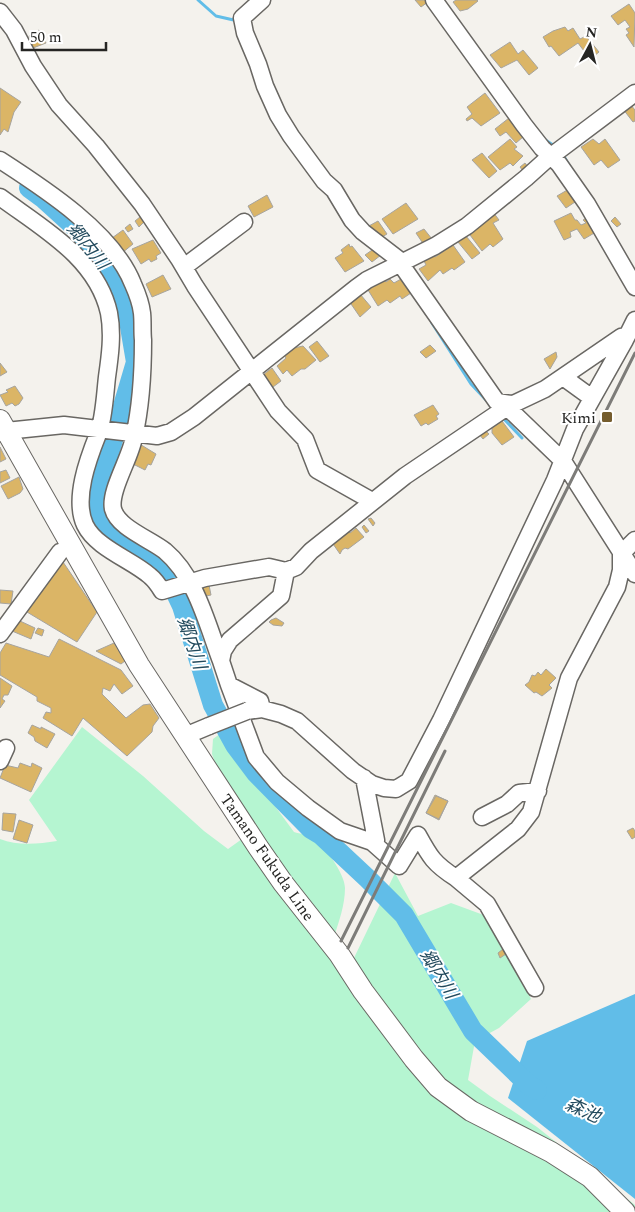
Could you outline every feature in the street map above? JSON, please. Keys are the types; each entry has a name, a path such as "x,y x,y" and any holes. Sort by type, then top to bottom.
{"main road":[{"name":"Tamano Fukuda Line","path":"2,428 139,665 258,847 338,954 389,1028 438,1087 470,1111 552,1152 590,1177 624,1212"}],"street":[{"path":"262,0 242,18 245,33 265,86 278,115 291,136 320,176 334,190 352,220 363,232 401,262 497,402 509,406 563,461 635,574"},
{"path":"438,1 524,125 557,153 559,164 587,204 635,287"},
{"path":"0,12 14,30 33,66 59,105 96,146 142,204 278,411 306,439 317,470 372,501"},
{"path":"2,428 64,425 157,436 171,432 253,372 356,288 401,262 435,246 467,226 635,93"},
{"path":"0,160 47,191 104,241 118,257 133,283 142,313 143,358 131,434 133,444 113,499 113,509 122,524 175,560 189,583 222,641 221,661 256,757 277,782 308,808 340,831 372,842 399,866 418,836 430,858 487,904 535,988"},
{"path":"0,197 74,252 94,276 105,299 109,314 111,337 102,431 86,468 80,498 81,530 151,577 162,591 205,578 269,567 286,571 296,567 311,551 405,476 509,406 545,389 620,337 625,340"},
{"path":"184,267 244,222"},
{"path":"185,736 254,710 281,714 296,721 372,784 396,789 409,781 441,720 555,480 575,428 635,320"},
{"path":"563,377 592,398"},
{"path":"456,878 518,828 531,812 569,678 617,587 621,570 621,554 635,540"},
{"path":"0,634 7,613 60,552"},
{"path":"222,641 281,596 286,571"},
{"path":"229,685 260,701 254,710"},
{"path":"364,778 375,830 376,840 372,842"},
{"path":"482,817 507,804 519,793 538,791"}],"green space":[{"path":"82,727 143,776 204,831 228,849 242,839 212,754 213,739 221,733 294,832 309,835 318,841 338,868 344,882 345,894 334,937 353,960 395,873 418,916 451,903 489,917 531,999 499,1028 475,1041 468,1080 537,1127 635,1205 635,1212 0,1212 0,839 21,844 57,841 29,800"}],"water":[{"name":"森池","path":"635,994 635,1199 508,1098 527,1041"}],"building":[{"path":"415,0 427,0 428,2 421,7"},
{"path":"456,0 478,1 468,9 460,11 453,2"},
{"path":"629,4 635,13 634,47 626,35 629,33 626,29 630,27 625,20 618,25 611,16"},
{"path":"565,27 568,31 573,28 580,39 586,36 599,52 589,60 582,54 584,51 578,43 559,56 551,46 549,47 543,37"},
{"path":"39,30 46,43 33,48 29,36"},
{"path":"510,42 518,54 523,50 538,68 529,75 517,60 501,68 490,55"},
{"path":"0,88 21,102 14,112 8,132 4,129 0,135"},
{"path":"485,93 500,113 481,126 472,118 467,121 466,119 472,114 467,107"},
{"path":"630,104 635,110 635,121 633,122 623,109"},
{"path":"509,118 523,137 516,143 506,132 500,136 495,129"},
{"path":"510,139 517,147 514,149 523,156 513,166 510,163 500,170 488,157"},
{"path":"593,139 599,144 605,139 620,160 608,168 601,160 594,165 581,147"},
{"path":"482,153 497,171 489,178 472,160"},
{"path":"525,163 528,167 523,171 520,167"},
{"path":"569,189 578,200 566,208 557,196"},
{"path":"267,195 273,207 254,217 248,206"},
{"path":"406,203 418,219 393,234 382,219"},
{"path":"493,212 499,220 493,223 503,239 493,247 490,244 482,251 467,231"},
{"path":"571,213 581,225 586,223 583,220 588,217 596,232 584,239 577,229 570,232 571,237 564,240 554,221"},
{"path":"140,217 145,221 139,227 135,221"},
{"path":"615,217 621,224 617,227 611,221"},
{"path":"378,221 387,234 377,240 367,227"},
{"path":"130,224 133,229 128,232 125,228"},
{"path":"424,229 432,239 424,245 416,233"},
{"path":"123,230 133,244 122,253 112,238"},
{"path":"466,236 480,253 472,259 458,242"},
{"path":"153,240 161,253 156,256 157,259 151,262 149,259 141,264 132,249"},
{"path":"349,244 364,261 345,272 335,258 343,253 341,250"},
{"path":"453,245 465,262 454,270 452,268 443,274 440,270 428,281 419,269 426,265 424,261 432,255 435,257"},
{"path":"375,248 381,255 372,262 365,255"},
{"path":"163,275 171,289 152,297 146,284"},
{"path":"384,279 386,282 390,279 394,283 401,279 411,293 402,299 400,296 390,303 387,300 378,306 368,290"},
{"path":"360,294 371,307 360,317 349,301"},
{"path":"317,341 329,356 320,362 309,347"},
{"path":"430,345 436,351 426,358 420,352"},
{"path":"303,346 316,360 292,376 287,370 283,374 277,366 286,358 284,355 294,348"},
{"path":"556,352 557,357 550,369 544,359"},
{"path":"0,363 7,372 0,376"},
{"path":"272,368 281,381 269,390 260,377"},
{"path":"15,386 23,398 15,406 12,403 6,406 0,395 8,392 6,390"},
{"path":"433,405 439,414 436,416 438,419 428,425 426,423 421,426 414,415"},
{"path":"502,421 514,437 502,445 492,433 492,428"},
{"path":"486,431 489,434 483,439 479,434"},
{"path":"138,443 156,454 151,465 148,464 145,470 131,463"},
{"path":"0,447 6,459 0,462"},
{"path":"6,470 10,478 0,483 0,472"},
{"path":"19,477 23,489 20,493 8,499 1,486"},
{"path":"371,518 375,523 373,526 368,519"},
{"path":"364,525 369,531 366,533 362,527"},
{"path":"356,528 364,537 348,549 342,550 340,554 331,541 347,529 350,533"},
{"path":"63,562 97,612 77,642 27,612"},
{"path":"208,580 211,595 201,597 198,582"},
{"path":"0,590 13,591 11,604 0,603"},
{"path":"276,618 284,623 282,626 273,625 269,622"},
{"path":"15,621 20,621 35,628 31,639 12,631"},
{"path":"38,628 44,630 42,636 35,633"},
{"path":"59,639 121,670 133,686 122,694 114,684 110,691 103,688 102,694 126,718 143,705 150,704 159,718 153,726 152,732 127,756 83,718 72,736 43,718 46,712 51,713 51,708 37,701 37,697 0,675 0,653 6,643 49,657"},
{"path":"114,643 125,661 121,664 96,651"},
{"path":"546,669 556,678 549,685 552,688 542,696 536,692 534,693 525,685 529,682 532,675 535,676 538,672 541,675"},
{"path":"0,678 12,686 8,695 4,695 2,699 5,701 0,708"},
{"path":"32,725 55,734 47,748 35,741 34,737 28,733"},
{"path":"20,763 31,767 32,763 42,768 31,792 0,778 5,765 18,768"},
{"path":"435,795 448,801 439,820 426,813"},
{"path":"436,796 448,801 439,819 426,813"},
{"path":"3,813 16,814 13,832 2,830"},
{"path":"19,820 33,825 27,843 13,839"},
{"path":"633,828 635,837 632,839 627,831"},
{"path":"503,949 506,954 500,958 498,953"}],"waterway":[{"path":"198,0 216,16 238,21"},
{"path":"544,139 556,147"},
{"path":"562,153 570,167"},
{"name":"郷内川","path":"29,188 76,228 106,265 117,283 128,315 136,362 100,484 98,510 111,532 151,561 172,585 182,606 213,705 235,745 256,773 311,829 321,835 404,915 473,1031 531,1087 537,1090"},
{"path":"432,323 471,384 487,401"},
{"path":"503,418 522,438"}],"railway":[{"path":"341,941 635,353"},
{"path":"348,948 445,751"}],"place":[{"name":"Kimi","path":"607,417"}]}
